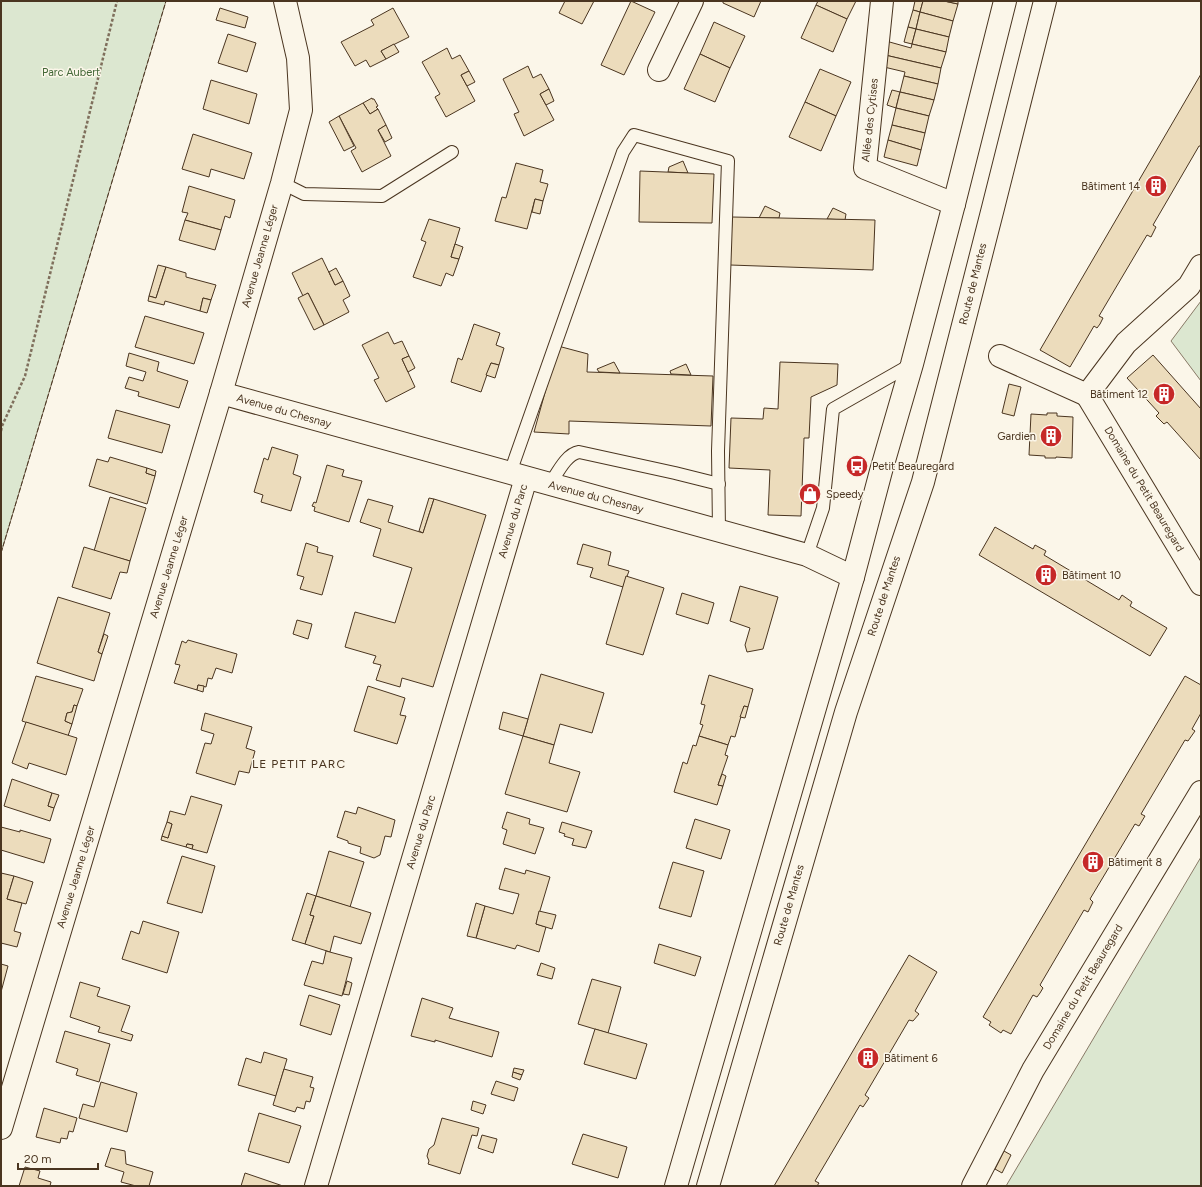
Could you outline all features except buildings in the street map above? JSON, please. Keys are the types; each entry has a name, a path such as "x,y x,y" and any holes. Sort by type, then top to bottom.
{"street":[{"name":"Avenue Jeanne Léger","path":"1,1128 221,393 282,183 301,110 298,58 285,1"},
{"path":"659,70 692,1"},
{"name":"Allée des Cytises","path":"882,1 865,168 954,204"},
{"path":"676,1186 853,577 881,471 912,364 1005,1"},
{"name":"Route de Mantes","path":"708,1186 846,712 923,482 1045,1"},
{"path":"1000,356 1087,394 1126,343 1190,286 1201,266"},
{"name":"Avenue du Chesnay","path":"221,393 807,555 853,577"},
{"name":"Domaine du Petit Beauregard","path":"1087,394 1201,584"},
{"name":"Avenue du Parc","path":"316,1186 518,476"},
{"name":"Domaine du Petit Beauregard","path":"973,1186 1033,1070 1201,792"}],"lane":[{"path":"518,476 523,438 623,152 634,134 728,161 719,443 719,531"},
{"path":"282,183 304,194 382,196 452,152"},
{"path":"807,555 823,508 833,409 912,364"},
{"path":"550,484 568,458 573,453 579,452 668,471 719,484"}],"path":[{"path":"1,431 25,376 117,1"}],"green space":[{"name":"Parc Aubert","path":"1,1 166,1 1,553"},
{"path":"1201,301 1201,381 1171,341"},
{"path":"1201,857 1201,1186 1006,1186"}],"fence":[{"path":"1,553 166,1"}],"place":[{"name":"Bâtiment 14","path":"1156,186"},
{"name":"Bâtiment 12","path":"1164,394"},
{"name":"Gardien","path":"1051,436"},
{"name":"Petit Beauregard","path":"857,466"},
{"name":"Speedy","path":"810,494"},
{"name":"Bâtiment 10","path":"1046,575"},
{"name":"Bâtiment 8","path":"1093,862"},
{"name":"Bâtiment 6","path":"868,1058"}],"district":[{"name":"LE PETIT PARC","path":"299,764"}]}
